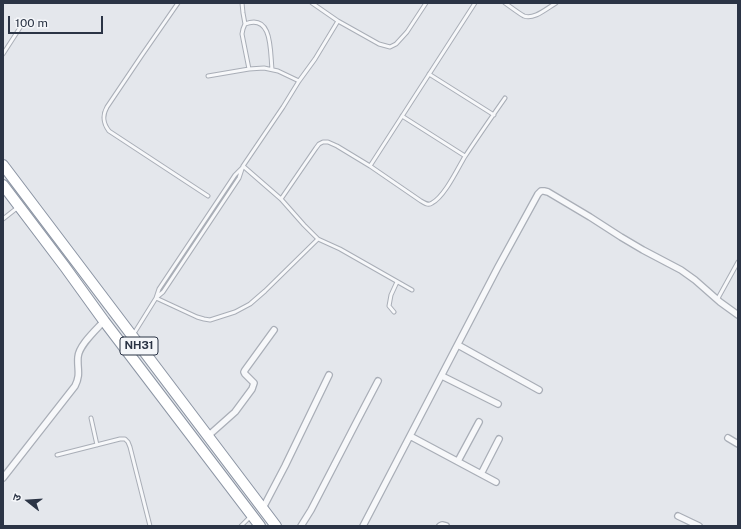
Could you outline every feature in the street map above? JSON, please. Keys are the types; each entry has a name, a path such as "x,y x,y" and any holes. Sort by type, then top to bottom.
{"highway":[{"name":"NH31","path":"3,165 276,526"},
{"name":"NH31","path":"3,185 260,526"}],"street":[{"path":"363,526 498,267 540,191 548,192 643,250 681,270 695,280 717,300 738,315"},
{"path":"3,478 75,386 79,375 78,357 80,350 104,321"},
{"path":"208,436 235,412 252,389 254,383 244,372 274,330"},
{"path":"458,345 539,390"},
{"path":"262,508 285,466 329,375"},
{"path":"442,376 498,404"},
{"path":"301,526 311,510 378,381"},
{"path":"458,462 479,422"},
{"path":"410,436 496,482"},
{"path":"728,438 738,444"},
{"path":"481,474 499,439"},
{"path":"678,516 699,526"},
{"path":"440,526 446,526"}],"lane":[{"path":"178,3 106,107 103,119 105,126 109,131 208,196"},
{"path":"242,3 245,24 242,34 248,69"},
{"path":"312,3 338,21 379,44 390,47 396,44 407,32 426,3"},
{"path":"370,166 475,3"},
{"path":"505,3 524,16 531,17 556,3"},
{"path":"156,297 163,292 239,178 243,167 299,80 315,59 338,21"},
{"path":"245,24 256,22 262,24 265,28 269,37 272,68"},
{"path":"3,54 23,23"},
{"path":"208,76 248,69 272,68 299,80"},
{"path":"429,74 494,115"},
{"path":"281,200 319,144 328,142 370,166 421,201 426,204 430,204 441,195 465,156 505,98"},
{"path":"402,116 465,156"},
{"path":"243,167 281,200 318,239 340,249 412,290"},
{"path":"132,337 156,297 159,289 234,174 243,167"},
{"path":"3,219 19,206"},
{"path":"156,297 204,320 210,320 235,312 250,304 265,291 318,239"},
{"path":"717,300 738,262"},
{"path":"394,312 389,306 389,302 397,282"},
{"path":"91,418 97,445"},
{"path":"56,455 125,439 130,447 150,525 145,526"},
{"path":"241,526 252,516"}]}
